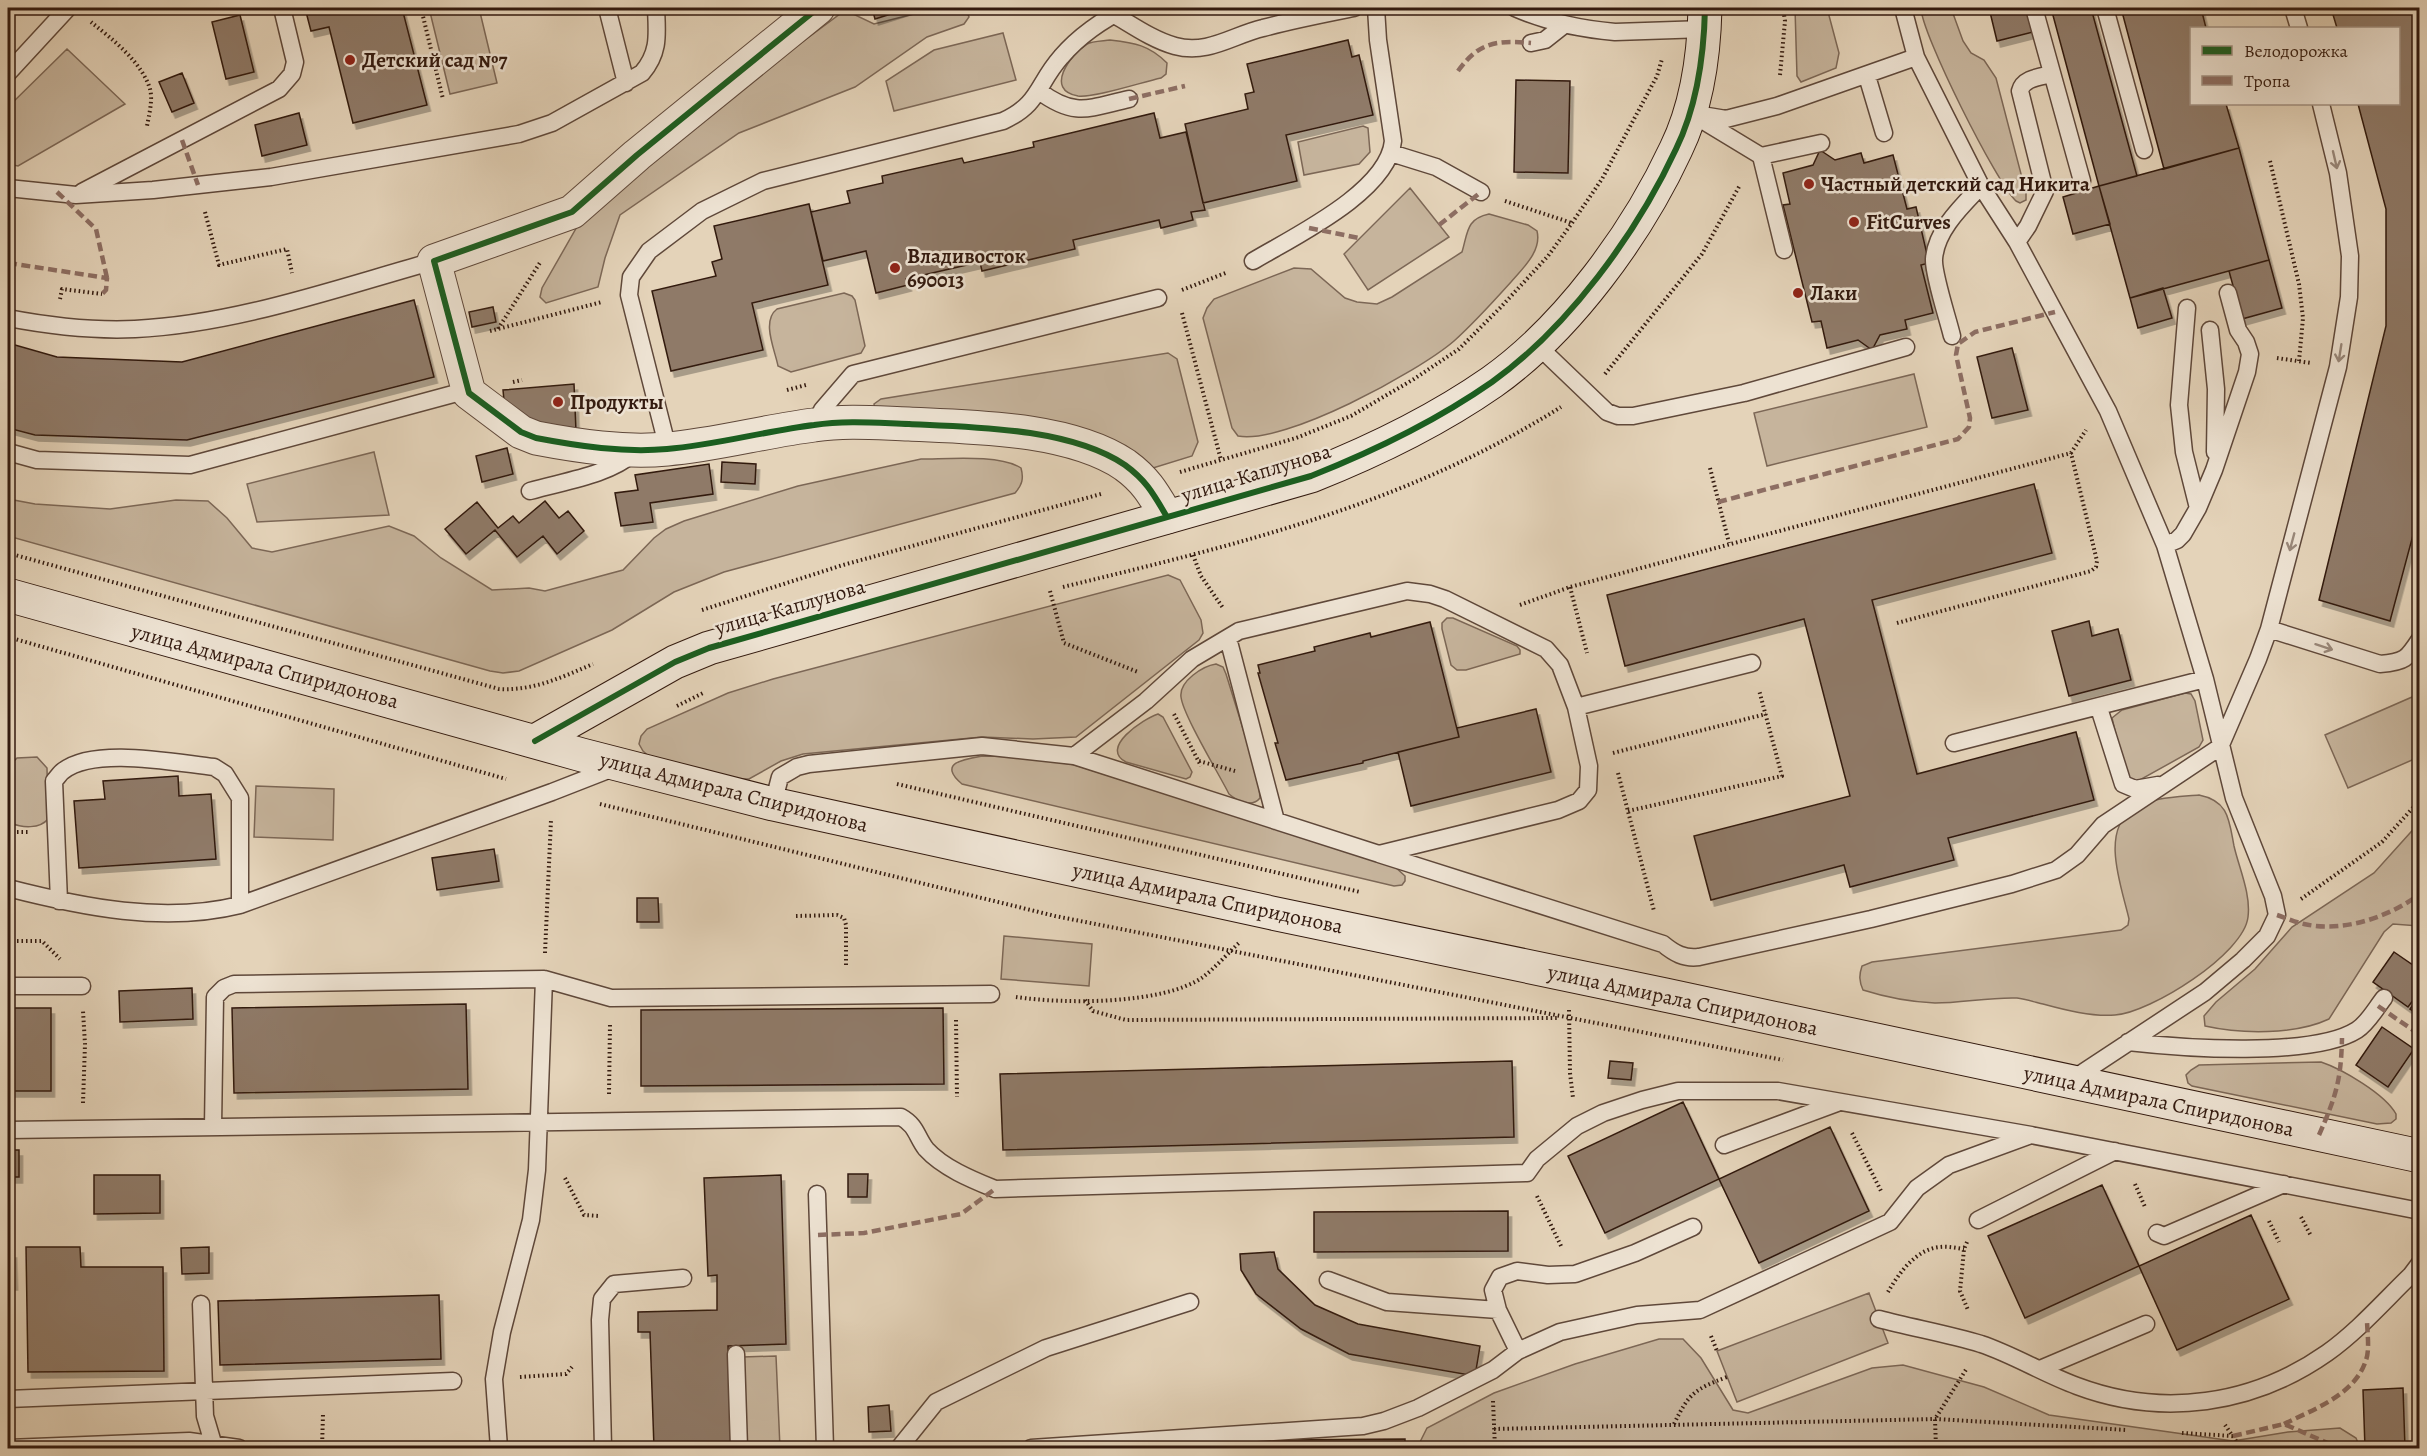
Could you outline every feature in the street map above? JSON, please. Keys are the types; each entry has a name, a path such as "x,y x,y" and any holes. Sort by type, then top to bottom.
{"street":[{"path":"818,8 637,155 572,212 434,261 468,390 521,432 536,438 565,444 652,450 816,424 848,422 994,428 1052,438 1094,449 1124,465 1146,482 1167,517"},
{"name":"улица Каплунова","path":"535,741 675,662 710,648 1311,476 1368,453 1436,417 1492,381 1536,344 1593,284 1642,211 1677,148 1690,113 1699,72 1705,18"},
{"name":"улица Адмирала Спиридонова","path":"8,595 620,765 773,804 1272,913 2420,1156"}],"lane":[{"path":"8,73 68,8"},
{"path":"76,195 279,89 291,74 295,62 282,8"},
{"path":"607,8 626,83"},
{"path":"8,188 76,195 198,185 271,177 519,134 552,123 642,73 651,62 658,40 656,8"},
{"path":"530,491 607,469 652,450 629,295 631,277 649,251 702,211 763,182 1003,121 1021,112 1039,91 1060,58 1086,33 1120,11 1163,42 1198,49 1213,47 1239,34 1354,8"},
{"path":"1253,261 1361,194 1377,176 1391,153 1393,141 1378,40 1376,8"},
{"path":"1903,8 1916,57 1981,186 2017,242 2108,411 2165,545 2205,679 2234,798 2273,896 2277,915 2267,936 2205,992 2070,1082"},
{"path":"2034,8 2082,181"},
{"path":"2105,8 2144,150"},
{"path":"2293,8 2299,27"},
{"path":"1520,9 1564,25 1615,32 1667,30 1705,18"},
{"path":"1531,43 1545,40 1564,25"},
{"path":"1690,113 1726,119 1777,106 1916,57"},
{"path":"2017,242 2028,226 2044,191 2019,91 2027,81 2052,74"},
{"path":"1866,76 1884,133"},
{"path":"1039,91 1057,104 1076,109 1129,99"},
{"path":"773,804 780,777 797,767 808,764 982,746 1074,756 1663,944 1675,954 1691,958 1871,919 2012,884 2056,870 2077,855 2103,825 2220,747 2269,628 2338,367 2349,297 2350,256 2338,173 2321,105"},
{"path":"1690,113 1759,156 1784,250"},
{"path":"1759,156 1821,143"},
{"path":"1391,153 1436,167 1481,192"},
{"path":"1952,336 1933,262 1936,248 1956,214 1981,186"},
{"path":"8,318 100,330 190,324 298,299 434,261"},
{"path":"2165,545 2177,540 2183,534 2198,508 2214,470 2247,372 2250,354 2238,330 2228,293"},
{"path":"816,424 822,410 853,374 1158,298"},
{"path":"2187,308 2179,405 2184,452 2198,508"},
{"path":"2210,330 2216,389 2214,470"},
{"path":"1536,344 1607,412 1618,416 1633,416 1744,393 1906,347"},
{"path":"8,452 38,460 190,465 468,390"},
{"path":"1074,756 1146,701 1192,659 1234,634 1407,591 1445,598 1546,649 1560,665 1576,707 1589,766 1588,790 1579,801 1558,810 1379,854"},
{"path":"2269,628 2380,664 2396,663 2407,659 2420,639"},
{"path":"1234,634 1276,821"},
{"path":"1576,707 1752,663"},
{"path":"1954,743 2099,708 2205,679"},
{"path":"2099,708 2123,784 2135,789 2168,783"},
{"path":"59,901 54,781 63,771 75,764 106,757 214,767 225,774 240,798 240,905"},
{"path":"8,888 59,901 125,911 166,913 222,910 552,792 620,765"},
{"path":"499,1449 494,1379 502,1332 531,1220 537,1170 544,979"},
{"path":"213,1127 215,997 224,988 234,984 544,979 611,998 991,994"},
{"path":"8,986 82,986"},
{"path":"2128,1042 2183,1048 2283,1047 2315,1043 2342,1038 2360,1028 2384,998"},
{"path":"8,1130 901,1117 912,1123 927,1149 968,1177 995,1189 1527,1173 1537,1159 1577,1126 1603,1113 1658,1094 1678,1091 1778,1091 2031,1135 2420,1211"},
{"path":"1724,1145 1837,1103"},
{"path":"1031,1449 1363,1426 1384,1422 1418,1408 1492,1370 1518,1351 1560,1332 1636,1315 1700,1310 1895,1218 1917,1188 1949,1165 2031,1135"},
{"path":"1978,1220 2117,1152"},
{"path":"2157,1233 2164,1236 2284,1184"},
{"path":"817,1194 825,1449"},
{"path":"1518,1351 1498,1310 1493,1290 1500,1277 1517,1271 1548,1275 1575,1274 1635,1252 1692,1227"},
{"path":"1879,1319 1982,1345 2076,1386 2116,1398 2151,1403 2209,1403 2245,1394 2280,1380 2328,1353 2411,1275 2420,1263"},
{"path":"603,1449 600,1320 602,1299 614,1284 683,1278"},
{"path":"1328,1280 1387,1302 1498,1310"},
{"path":"899,1449 936,1402 1046,1348 1191,1302"},
{"path":"201,1304 204,1416 213,1443"},
{"path":"2040,1369 2146,1324"},
{"path":"736,1354 739,1449"},
{"path":"8,1399 453,1381"},
{"path":"8,1448 139,1442 213,1443 239,1449"}],"path":[{"path":"421,8 443,99"},
{"path":"1777,106 1785,21 1783,8"},
{"path":"699,610 843,565 1146,482 1296,438 1351,416 1459,349 1548,256 1602,179 1657,76 1667,30"},
{"path":"107,36 141,71 150,90 147,127 142,135"},
{"path":"1600,379 1616,363 1702,254 1759,156"},
{"path":"2270,161 2299,284 2303,318 2299,361"},
{"path":"198,185 219,265 287,249 298,299"},
{"path":"1481,192 1572,223"},
{"path":"498,329 572,212"},
{"path":"1158,298 1253,261"},
{"path":"454,340 587,305"},
{"path":"1188,333 1211,418"},
{"path":"2250,354 2338,367"},
{"path":"1496,622 1505,612 1515,607 1570,587 2071,453 2087,429 2108,411"},
{"path":"1897,623 2091,571 2096,567 2097,561 2071,453"},
{"path":"1710,468 1729,543"},
{"path":"8,553 500,689 518,690 540,686 602,660"},
{"path":"1193,555 1201,576 1234,634"},
{"path":"1570,587 1599,702"},
{"path":"1050,591 1064,643 1130,668"},
{"path":"8,637 552,792 1055,916 1568,1018"},
{"path":"1647,885 1628,811 1782,776 1752,663"},
{"path":"1613,753 1766,714"},
{"path":"1177,722 1221,803"},
{"path":"890,783 1366,893"},
{"path":"2277,915 2382,842 2420,800"},
{"path":"544,979 549,853"},
{"path":"991,994 1046,1001 1125,999 1167,992 1202,978 1272,913"},
{"path":"796,916 837,915 844,918 846,925 846,995"},
{"path":"8,941 42,941"},
{"path":"955,993 957,1097"},
{"path":"609,1122 611,998"},
{"path":"1085,1000 1093,1011 1126,1020 1568,1018"},
{"path":"1568,1018 1570,1072"},
{"path":"83,1129 85,1044"},
{"path":"1837,1103 1895,1218"},
{"path":"2117,1152 2157,1233"},
{"path":"1527,1173 1575,1274"},
{"path":"1879,1319 1888,1292 1899,1274 1917,1257 1940,1247 1964,1249"},
{"path":"494,1379 566,1374 575,1364"},
{"path":"1674,1424 1692,1394 1706,1385 1728,1377"},
{"path":"322,1449 323,1387"},
{"path":"1495,1449 1494,1428 1935,1419 2138,1431"},
{"path":"2173,1432 2233,1436 2241,1449"}],"shaded area":[{"path":"429,8 479,8 497,83 450,94"},
{"path":"938,8 965,8 969,17 964,24 927,37 855,87 739,133 620,215 598,287 546,303 540,297 542,288 582,218 770,66 840,14 847,11 874,24"},
{"path":"1795,8 1827,8 1839,53 1836,68 1801,82 1797,76"},
{"path":"1921,8 1951,8 1963,41 1971,53 1984,60 1996,78 2026,200 2020,203 2016,201 1993,167 1946,76 1924,23"},
{"path":"1003,33 1016,80 894,111 886,81 934,50"},
{"path":"1110,40 1134,44 1154,52 1167,63 1166,74 1161,78 1095,95 1078,96 1068,92 1061,80 1063,72 1074,56 1089,43"},
{"path":"67,49 125,104 18,166 8,164 8,107"},
{"path":"1363,126 1368,128 1370,152 1359,164 1304,175 1298,142"},
{"path":"1410,188 1449,237 1368,290 1344,254"},
{"path":"1489,214 1528,225 1537,231 1537,245 1521,271 1454,341 1412,370 1350,404 1286,429 1259,436 1238,436 1232,428 1203,318 1214,299 1294,268 1311,269 1345,298 1377,304 1392,297 1462,252 1469,227 1476,219"},
{"path":"844,293 855,300 865,346 861,353 791,372 778,366 769,328 772,314 777,309"},
{"path":"1168,353 1177,359 1198,442 1192,456 1153,468 875,408 874,404 881,399"},
{"path":"1914,374 1927,427 1767,466 1754,413"},
{"path":"374,452 389,515 257,522 247,484"},
{"path":"973,458 1000,461 1021,468 1022,482 1015,493 724,572 674,592 612,630 519,671 503,673 8,536 8,499 35,504 110,509 176,500 208,501 227,518 252,548 272,552 389,526 414,536 441,558 492,590 529,588 545,591 623,570 654,538 666,529 684,521 798,486 921,459"},
{"path":"1168,575 1180,580 1201,620 1203,633 1199,640 1076,737 1033,739 982,737 803,754 781,761 749,779 734,779 652,759 639,744 641,736 647,729 728,693 773,679"},
{"path":"1447,618 1453,618 1517,646 1520,654 1466,670 1457,670 1451,665 1442,629 1442,623"},
{"path":"1216,664 1223,667 1226,674 1258,777 1260,798 1253,803 1240,801 1229,794 1183,706 1181,691 1184,685 1199,671"},
{"path":"2185,693 2191,694 2195,701 2203,740 2199,747 2138,781 2126,777 2112,718 2122,710"},
{"path":"2419,694 2419,757 2348,788 2325,735"},
{"path":"1158,714 1163,717 1192,772 1186,779 1126,762 1119,756 1120,742 1126,735"},
{"path":"982,756 1029,757 1075,765 1393,865 1405,876 1405,881 1402,885 1394,886 962,784 955,777 953,767 961,761"},
{"path":"37,757 47,768 48,819 36,826 15,825 11,823 10,816 8,767 17,758"},
{"path":"256,786 334,789 333,840 254,837"},
{"path":"2199,795 2209,798 2222,807 2229,820 2246,890 2248,917 2243,932 2230,948 2213,964 2171,993 2131,1012 2097,1015 2017,998 1935,1003 1898,999 1863,990 1860,972 1862,966 1872,962 2121,930 2128,925 2129,919 2116,861 2117,832 2122,820 2132,810 2147,802"},
{"path":"2419,823 2419,926 2393,924 2384,932 2329,1019 2300,1028 2268,1032 2235,1031 2205,1026 2204,1016 2216,1002 2255,969 2292,927 2374,873"},
{"path":"1004,936 1092,944 1089,986 1001,979"},
{"path":"2321,1062 2351,1076 2383,1098 2396,1114 2396,1119 2391,1123 2377,1124 2192,1086 2188,1083 2186,1075 2199,1065"},
{"path":"1869,1293 1888,1343 1737,1402 1717,1351"},
{"path":"1659,1339 1683,1339 1701,1358 1733,1410 1748,1413 1872,1368 1903,1365 1984,1387 2049,1415 2233,1441 2288,1432 2340,1428 2356,1438 2360,1448 1417,1448 1427,1428 1494,1393 1575,1364"},
{"path":"776,1356 780,1448 747,1448 743,1357"}],"building":[{"path":"305,8 402,8 427,105 353,123 329,27 311,31"},
{"path":"872,8 910,8 875,19"},
{"path":"1989,8 2026,8 2033,32 1997,41"},
{"path":"2051,8 2091,8 2137,176 2099,186"},
{"path":"2121,8 2201,8 2206,27 2190,27 2190,105 2226,105 2239,148 2164,169"},
{"path":"2331,8 2410,8 2420,41 2420,509 2390,621 2319,600 2386,326 2386,209 2358,105 2400,105 2400,27 2337,27"},
{"path":"240,15 254,72 226,79 212,22"},
{"path":"1348,40 1352,57 1359,55 1373,115 1286,135 1297,181 1203,203 1185,124 1248,109 1245,94 1254,92 1247,64"},
{"path":"182,73 194,103 172,112 159,82"},
{"path":"1516,80 1570,81 1568,173 1514,172"},
{"path":"299,113 307,145 262,156 255,125"},
{"path":"1154,113 1160,138 1186,132 1205,210 1191,212 1193,220 1161,228 1159,220 1073,240 1075,249 982,271 980,262 906,279 908,285 876,293 866,251 823,261 811,212 850,203 847,191 883,183 882,176 962,158 964,163 1034,147 1033,142"},
{"path":"2239,148 2269,260 2130,298 2099,186"},
{"path":"1820,150 1835,160 1861,153 1864,163 1893,155 1907,209 1916,207 1929,263 1921,265 1933,313 1905,320 1907,329 1880,335 1872,350 1858,340 1827,348 1821,321 1812,322 1783,205 1790,204 1783,173 1813,165"},
{"path":"2099,186 2110,224 2073,234 2063,197"},
{"path":"809,204 828,285 752,303 763,350 671,371 652,291 716,276 712,262 722,259 714,226"},
{"path":"2269,260 2282,308 2242,319 2229,271"},
{"path":"2163,288 2172,318 2138,328 2130,298"},
{"path":"414,300 434,377 187,440 35,435 8,428 8,343 57,357 182,362"},
{"path":"493,307 496,322 472,327 469,312"},
{"path":"2012,348 2028,410 1992,418 1977,357"},
{"path":"574,384 576,431 542,430 505,411 503,390"},
{"path":"507,448 513,474 482,482 476,456"},
{"path":"722,462 756,464 755,484 721,482"},
{"path":"709,464 713,494 650,503 653,522 621,526 615,493 638,490 635,475"},
{"path":"2034,484 2052,553 1872,600 1917,774 2076,732 2094,800 1948,838 1954,860 1850,887 1844,865 1711,900 1694,836 1850,796 1804,619 1625,666 1607,595"},
{"path":"545,501 559,518 568,511 584,531 557,554 543,536 517,557 495,530 466,554 445,529 477,502 498,528 513,516 519,523"},
{"path":"2089,621 2092,636 2118,629 2131,680 2069,696 2052,631"},
{"path":"1430,622 1459,737 1363,761 1363,763 1286,780 1275,743 1278,743 1258,673 1260,673 1258,665 1315,651 1314,647 1370,633 1371,637"},
{"path":"1536,709 1551,772 1411,806 1398,752 1459,737 1457,728"},
{"path":"178,776 179,796 211,794 216,859 79,868 74,801 105,799 103,781"},
{"path":"494,849 499,881 437,890 432,858"},
{"path":"637,898 658,898 659,922 637,922"},
{"path":"2394,952 2420,970 2420,991 2408,1007 2373,982"},
{"path":"192,988 193,1019 120,1022 119,991"},
{"path":"2420,995 2420,1016 2410,1009"},
{"path":"466,1004 468,1089 234,1093 232,1008"},
{"path":"8,1008 51,1008 51,1091 8,1091"},
{"path":"943,1008 944,1084 641,1086 641,1010"},
{"path":"2382,1027 2414,1049 2388,1087 2356,1065"},
{"path":"1512,1061 1514,1137 1003,1150 1000,1074"},
{"path":"1610,1061 1633,1063 1631,1080 1608,1078"},
{"path":"1683,1102 1719,1179 1605,1233 1568,1156"},
{"path":"1830,1127 1869,1211 1759,1263 1719,1179"},
{"path":"8,1150 19,1150 19,1177 8,1177"},
{"path":"848,1174 868,1174 867,1197 848,1197"},
{"path":"94,1175 160,1175 160,1213 94,1214"},
{"path":"781,1175 786,1344 728,1346 732,1448 654,1448 650,1332 638,1332 638,1312 717,1310 717,1275 708,1276 704,1178"},
{"path":"2102,1185 2139,1266 2025,1318 1988,1236"},
{"path":"1508,1211 1508,1251 1314,1252 1314,1212"},
{"path":"2251,1215 2289,1299 2177,1350 2139,1266"},
{"path":"26,1247 80,1247 81,1267 163,1267 164,1371 28,1372"},
{"path":"209,1247 209,1273 182,1274 181,1248"},
{"path":"8,1252 13,1252 14,1284 8,1284"},
{"path":"1274,1252 1278,1269 1315,1305 1358,1324 1480,1346 1475,1376 1349,1354 1301,1329 1256,1294 1241,1270 1240,1254"},
{"path":"439,1295 441,1359 220,1365 218,1301"},
{"path":"2403,1388 2405,1448 2365,1448 2363,1390"},
{"path":"889,1405 891,1431 869,1432 868,1407"},
{"path":"1405,1439 1405,1448 1263,1448 1263,1440"},
{"path":"1222,1445 1241,1445 1241,1448 1222,1448"}],"marked path":[{"path":"1458,71 1473,54 1489,45 1508,42 1531,43"},
{"path":"1129,99 1185,86"},
{"path":"182,140 198,185"},
{"path":"57,192 96,229 107,278"},
{"path":"1439,225 1481,192"},
{"path":"1309,228 1359,238"},
{"path":"8,263 107,278 106,290 102,294"},
{"path":"1718,502 1958,439 1969,427 1970,418 1956,355 1958,344 1975,332 2055,312"},
{"path":"2277,915 2319,926 2350,925 2394,910 2420,894"},
{"path":"2378,1006 2420,1035"},
{"path":"2319,1135 2336,1088 2342,1038"},
{"path":"818,1235 864,1233 961,1214 995,1189"},
{"path":"2284,1424 2332,1400 2353,1383 2361,1372 2367,1356 2367,1319"},
{"path":"2233,1436 2284,1424 2339,1448"}],"cycle path":[{"path":"818,8 637,155 572,212 434,261 469,393 521,432 536,438 618,449 651,450 685,447 826,423 850,422 992,429 1050,437 1077,443 1125,465 1145,483 1167,517"},
{"path":"535,741 675,662 709,648 1311,476 1358,456 1449,410 1492,382 1547,335 1598,277 1621,245 1660,181 1683,133 1698,80 1705,8"}],"place":[{"name":"Детский сад №7","path":"350,60"},
{"name":"Частный детский сад Никита","path":"1809,184"},
{"name":"FitCurves","path":"1854,222"},
{"name":"Владивосток 690013","path":"895,268"},
{"name":"Лаки","path":"1798,293"},
{"name":"Продукты","path":"558,402"}]}
